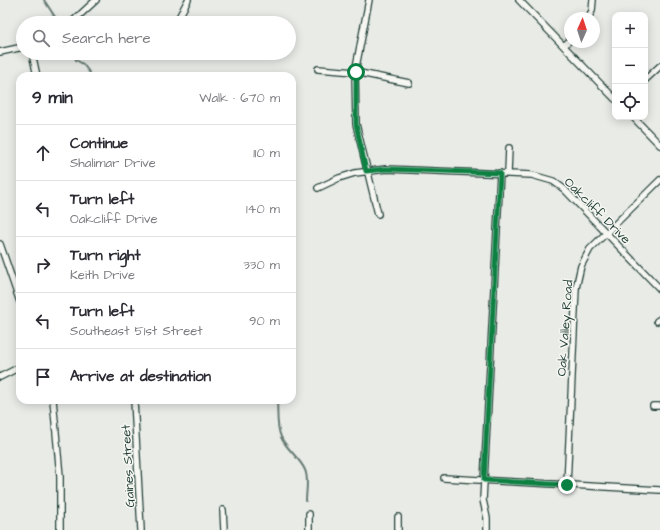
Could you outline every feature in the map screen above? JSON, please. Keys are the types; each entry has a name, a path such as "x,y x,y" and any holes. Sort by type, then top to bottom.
{"street":[{"path":"79,16 96,0"},
{"path":"180,16 188,0"},
{"path":"369,0 356,72 356,124 366,171 378,214"},
{"path":"519,0 564,46"},
{"path":"591,12 593,0"},
{"path":"566,48 612,96"},
{"path":"0,52 16,49"},
{"path":"34,60 36,72"},
{"path":"648,77 660,66"},
{"path":"318,69 356,72 409,83"},
{"path":"636,120 660,145"},
{"path":"508,173 509,148"},
{"name":"Oakcliff Drive","path":"318,188 339,178 366,171 394,169 508,173 532,175 553,181 564,189 660,289"},
{"path":"487,530 487,518 483,500 500,173"},
{"name":"Oak Valley Road","path":"567,485 577,280 586,256 606,232 660,180"},
{"path":"0,244 16,290"},
{"path":"0,377 16,369"},
{"path":"53,404 60,476 60,530"},
{"name":"Gaines Street","path":"134,404 142,530"},
{"path":"653,406 660,406"},
{"path":"444,478 660,490"},
{"path":"223,510 224,530"},
{"path":"309,514 309,530"},
{"path":"398,517 398,530"}],"waterway":[{"path":"44,0 54,16"},
{"path":"76,60 83,64 89,72"},
{"path":"277,404 279,433 286,446 297,457 305,470 307,481 306,501"}],"route":[{"path":"356,72 356,124 366,171 386,169 500,173 484,480 567,485"}]}
